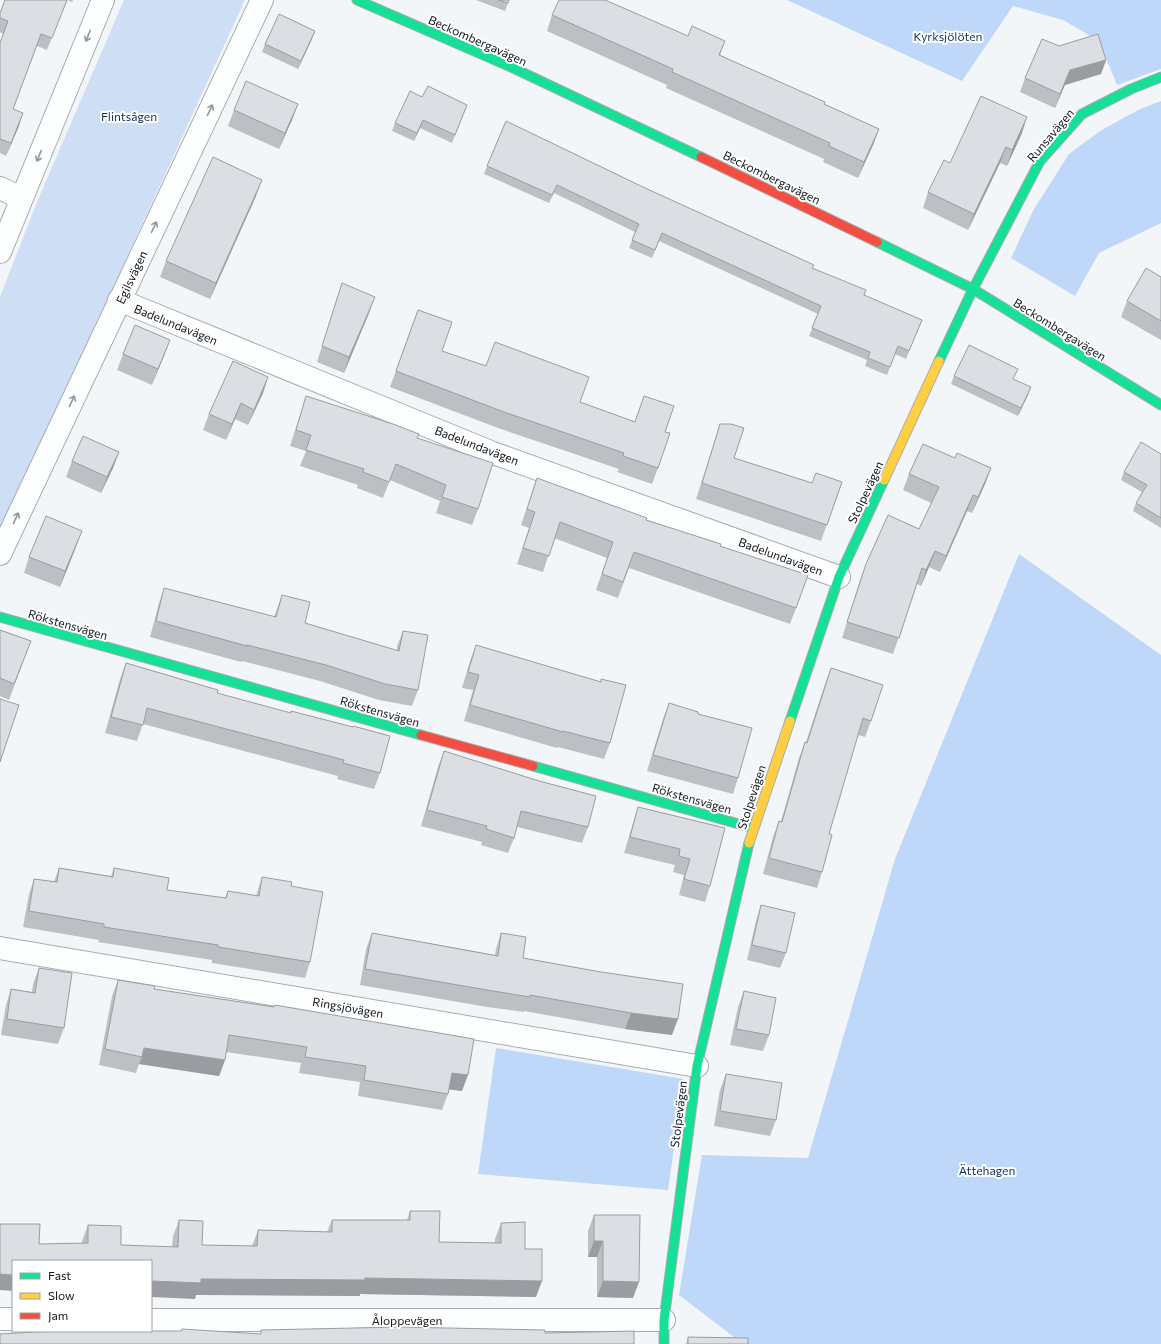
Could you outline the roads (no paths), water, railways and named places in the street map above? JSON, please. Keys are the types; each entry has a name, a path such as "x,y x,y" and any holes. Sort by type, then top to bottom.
{"street":[{"path":"0,252 103,0"},
{"name":"Egilsvägen","path":"0,554 262,0"},
{"name":"Beckombergavägen","path":"357,0 511,67 779,194 973,289 1161,405"},
{"name":"Runsavägen","path":"973,289 1040,161 1082,114 1131,89 1161,77"},
{"path":"0,188 21,198"},
{"name":"Stolpevägen","path":"664,1344 664,1320 697,1066 753,828 839,577 973,289"},
{"name":"Badelundavägen","path":"119,300 493,453 839,577"},
{"name":"Rökstensvägen","path":"0,617 753,828"},
{"name":"Ringsjövägen","path":"0,948 697,1066"},
{"path":"0,1319 12,1319"},
{"name":"Åloppevägen","path":"152,1320 664,1320"}],"park label":[{"name":"Kyrksjölöten","path":"948,36"},
{"name":"Flintsågen","path":"129,116"},
{"name":"Ättehagen","path":"987,1170"}]}
